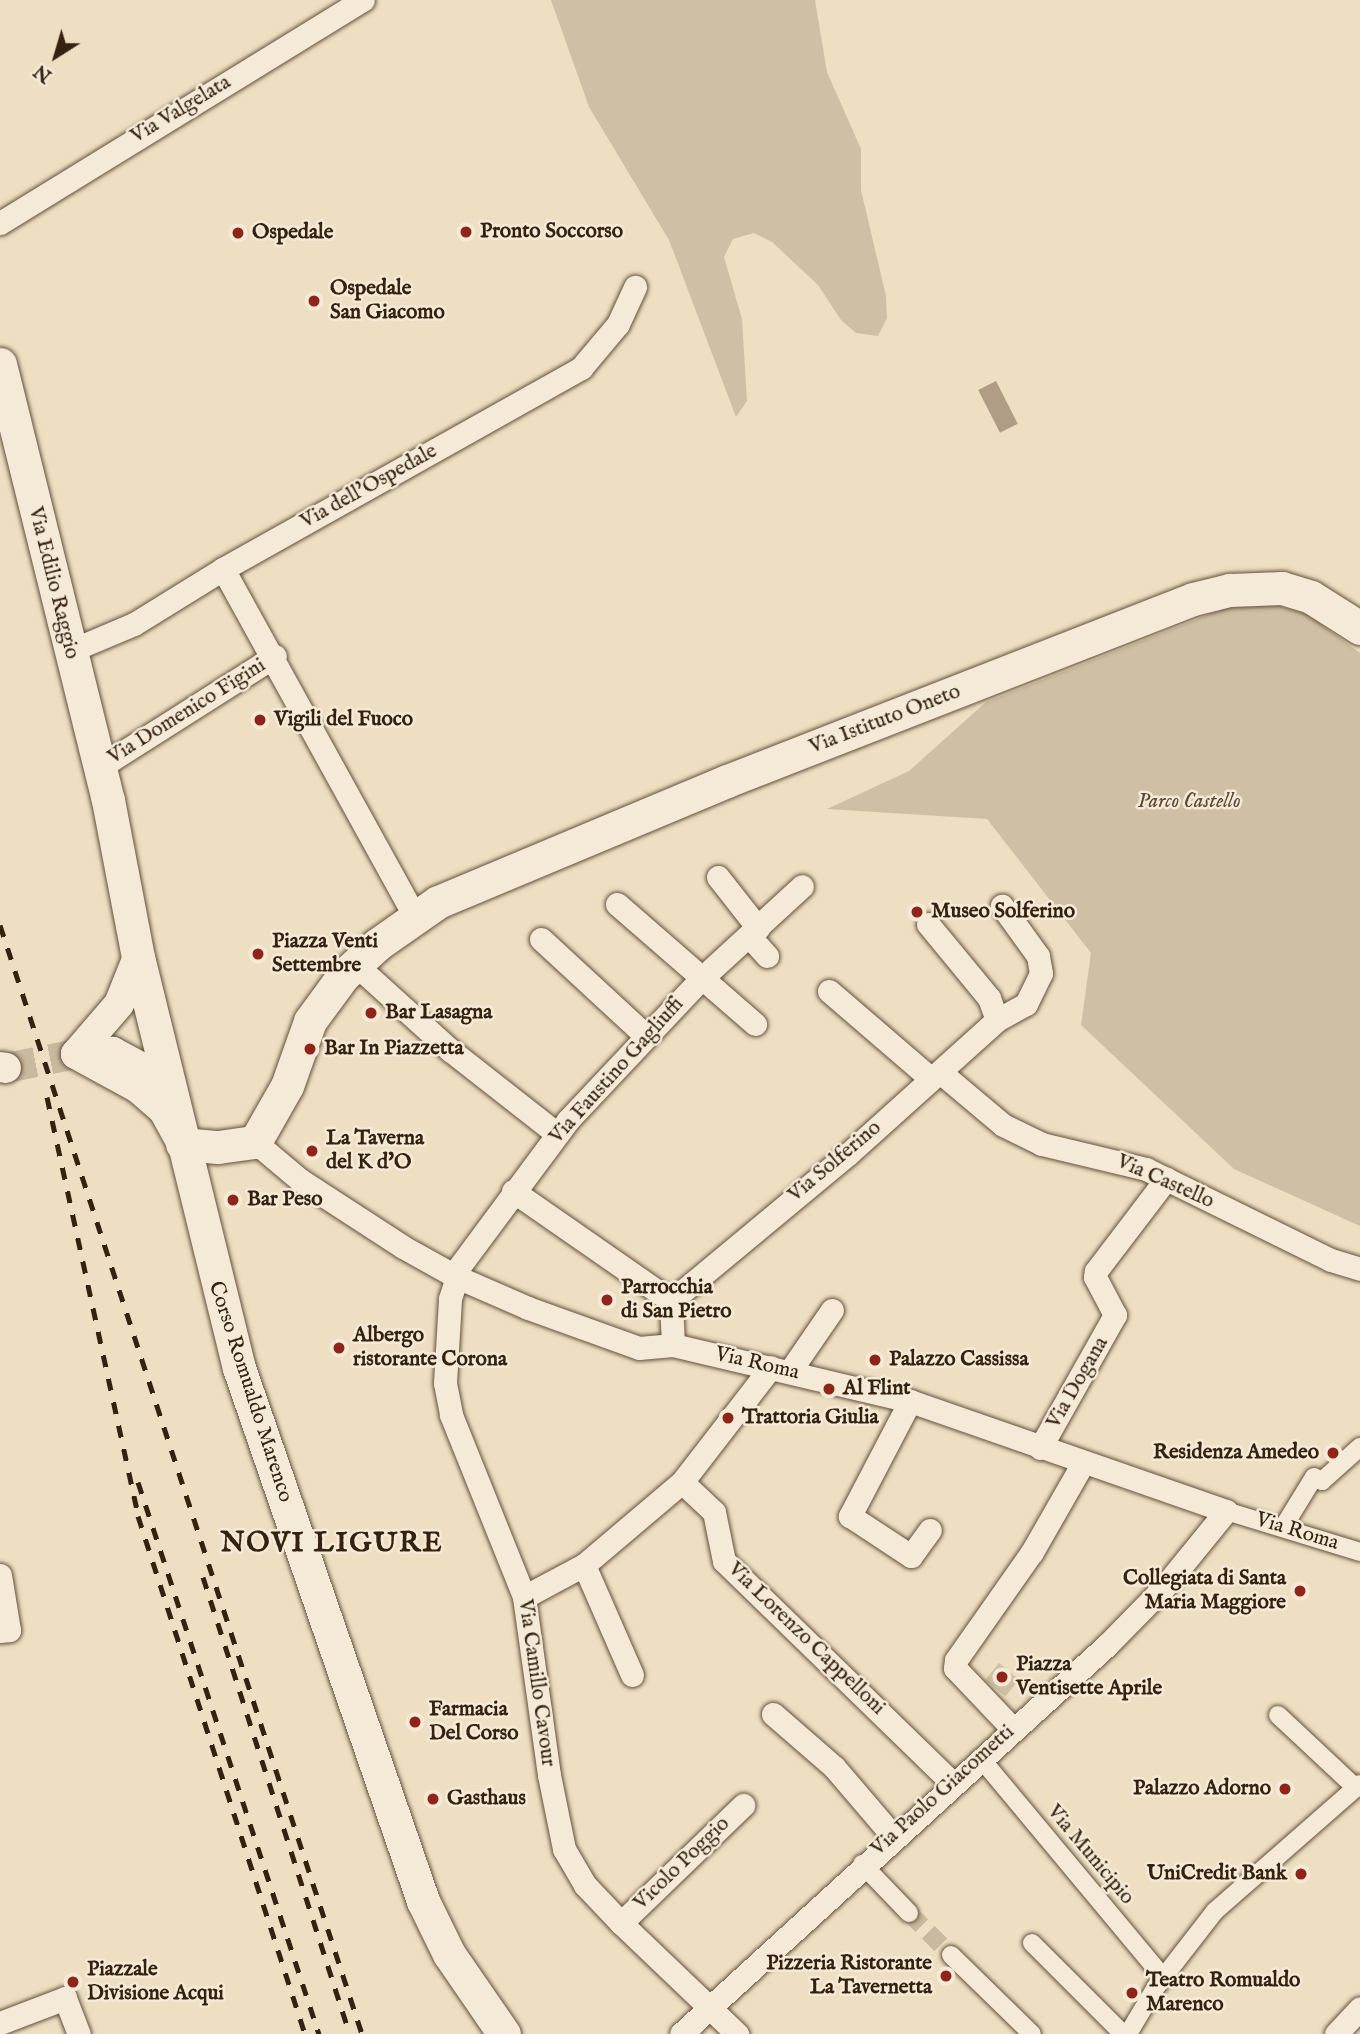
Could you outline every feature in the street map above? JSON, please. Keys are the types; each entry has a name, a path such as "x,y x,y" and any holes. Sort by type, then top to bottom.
{"main road":[{"name":"Via Edilio Raggio","path":"0,364 108,800"},
{"name":"Via Istituto Oneto","path":"417,920 438,902 714,786 1193,598 1241,589 1282,588 1311,597 1360,628"},
{"name":"Corso Romualdo Marenco","path":"108,800 138,957 182,1144 243,1380 403,1849 449,1954 504,2034"},
{"path":"182,1144 218,1147 255,1142 287,1086 310,1021 356,965 378,944 417,920"}],"street":[{"name":"Via Valgelata","path":"0,223 363,0"},
{"name":"Via dell'Ospedale","path":"70,651 134,624 223,569 581,368 618,324 635,287"},
{"path":"223,569 275,656 417,920"},
{"name":"Via Domenico Figini","path":"100,767 275,656"},
{"path":"718,877 767,956"},
{"name":"Via Faustino Gagliuffi","path":"455,1276 513,1191 557,1133 701,979 802,886"},
{"path":"617,904 755,1024"},
{"name":"Via Solferino","path":"671,1301 847,1155 997,1020 1026,1004 1041,973 1038,956 1002,906"},
{"path":"928,924 989,998 997,1020"},
{"path":"541,939 646,1036"},
{"path":"76,1054 118,1004 138,957"},
{"path":"356,965 450,1050 557,1133"},
{"name":"Via Castello","path":"829,991 1003,1125 1042,1144 1110,1157 1166,1179 1331,1260 1360,1269"},
{"path":"76,1054 113,1052 161,1078 169,1087"},
{"path":"76,1054 138,1088 164,1111 182,1144"},
{"name":"Via Roma","path":"255,1142 300,1180 455,1276 639,1348 673,1345 910,1401 1226,1511 1284,1526 1360,1552"},
{"name":"Via Dogana","path":"1040,1448 1111,1326 1114,1305 1094,1277 1166,1179"},
{"path":"513,1191 671,1301 673,1345"},
{"name":"Via Camillo Cavour","path":"455,1276 444,1356 451,1415 524,1597 549,1775 564,1849 585,1885 737,2034"},
{"path":"524,1597 584,1565 682,1482 832,1310"},
{"path":"910,1401 850,1517 911,1556 930,1530"},
{"path":"1284,1526 1314,1477 1322,1481 1360,1447"},
{"path":"1013,1729 955,1668 977,1626 1036,1545 1083,1463"},
{"name":"Via Lorenzo Cappelloni","path":"682,1482 713,1512 724,1561 952,1783"},
{"name":"Via Paolo Giacometti","path":"681,2034 1164,1587 1226,1511"},
{"path":"584,1565 632,1675"},
{"path":"0,1575 9,1630 0,1631"},
{"path":"773,1714 834,1767 893,1836"},
{"path":"1032,1943 1126,2034 1215,1911 1358,1786 1278,1715"},
{"name":"Via Municipio","path":"983,1761 1164,1978"},
{"name":"Vicolo Poggio","path":"621,1923 743,1805"},
{"path":"862,1864 909,1913"},
{"path":"951,1955 1032,2034"},
{"path":"0,2023 65,1998 79,2034"},
{"path":"1336,2034 1360,2008"}],"green space":[{"path":"551,0 815,0 827,72 861,149 861,190 886,296 887,318 878,336 856,333 841,320 818,285 772,242 754,233 733,239 724,257 742,319 747,401 736,417 669,240 589,107"},
{"name":"Parco Castello","path":"1272,604 1307,614 1360,653 1360,1226 1234,1169 1081,1025 1091,953 987,819 827,809 909,771 986,702 1228,607"},
{"path":"999,1663 1019,1679 1005,1696 985,1680"}],"shaded area":[{"path":"996,381 1018,424 1000,433 978,390"}],"tunnel":[{"path":"6,1068 76,1054"},
{"path":"909,1913 951,1955"}],"railway":[{"path":"0,925 362,2034"},
{"path":"47,1097 138,1516 305,2034"},
{"path":"138,1482 319,2034"},
{"path":"203,1577 350,2034"}],"place":[{"name":"Pronto Soccorso","path":"466,232"},
{"name":"Ospedale","path":"238,233"},
{"name":"Ospedale San Giacomo","path":"314,301"},
{"name":"Vigili del Fuoco","path":"260,720"},
{"name":"Museo Solferino","path":"917,912"},
{"name":"Piazza Venti Settembre","path":"258,954"},
{"name":"Bar Lasagna","path":"371,1013"},
{"name":"Bar In Piazzetta","path":"310,1049"},
{"name":"La Taverna del K d'O","path":"312,1151"},
{"name":"Bar Peso","path":"233,1200"},
{"name":"Parrocchia di San Pietro","path":"607,1300"},
{"name":"Albergo ristorante Corona","path":"339,1348"},
{"name":"Palazzo Cassissa","path":"875,1360"},
{"name":"Al Flint","path":"829,1389"},
{"name":"Trattoria Giulia","path":"728,1418"},
{"name":"Residenza Amedeo","path":"1333,1453"},
{"name":"Collegiata di Santa Maria Maggiore","path":"1300,1591"},
{"name":"Piazza Ventisette Aprile","path":"1002,1677"},
{"name":"Farmacia Del Corso","path":"415,1722"},
{"name":"Palazzo Adorno","path":"1285,1789"},
{"name":"Gasthaus","path":"433,1799"},
{"name":"UniCredit Bank","path":"1301,1874"},
{"name":"Pizzeria Ristorante La Tavernetta","path":"946,1976"},
{"name":"Piazzale Divisione Acqui","path":"73,1982"},
{"name":"Teatro Romualdo Marenco","path":"1132,1993"}],"district":[{"name":"NOVI LIGURE","path":"332,1544"}]}
